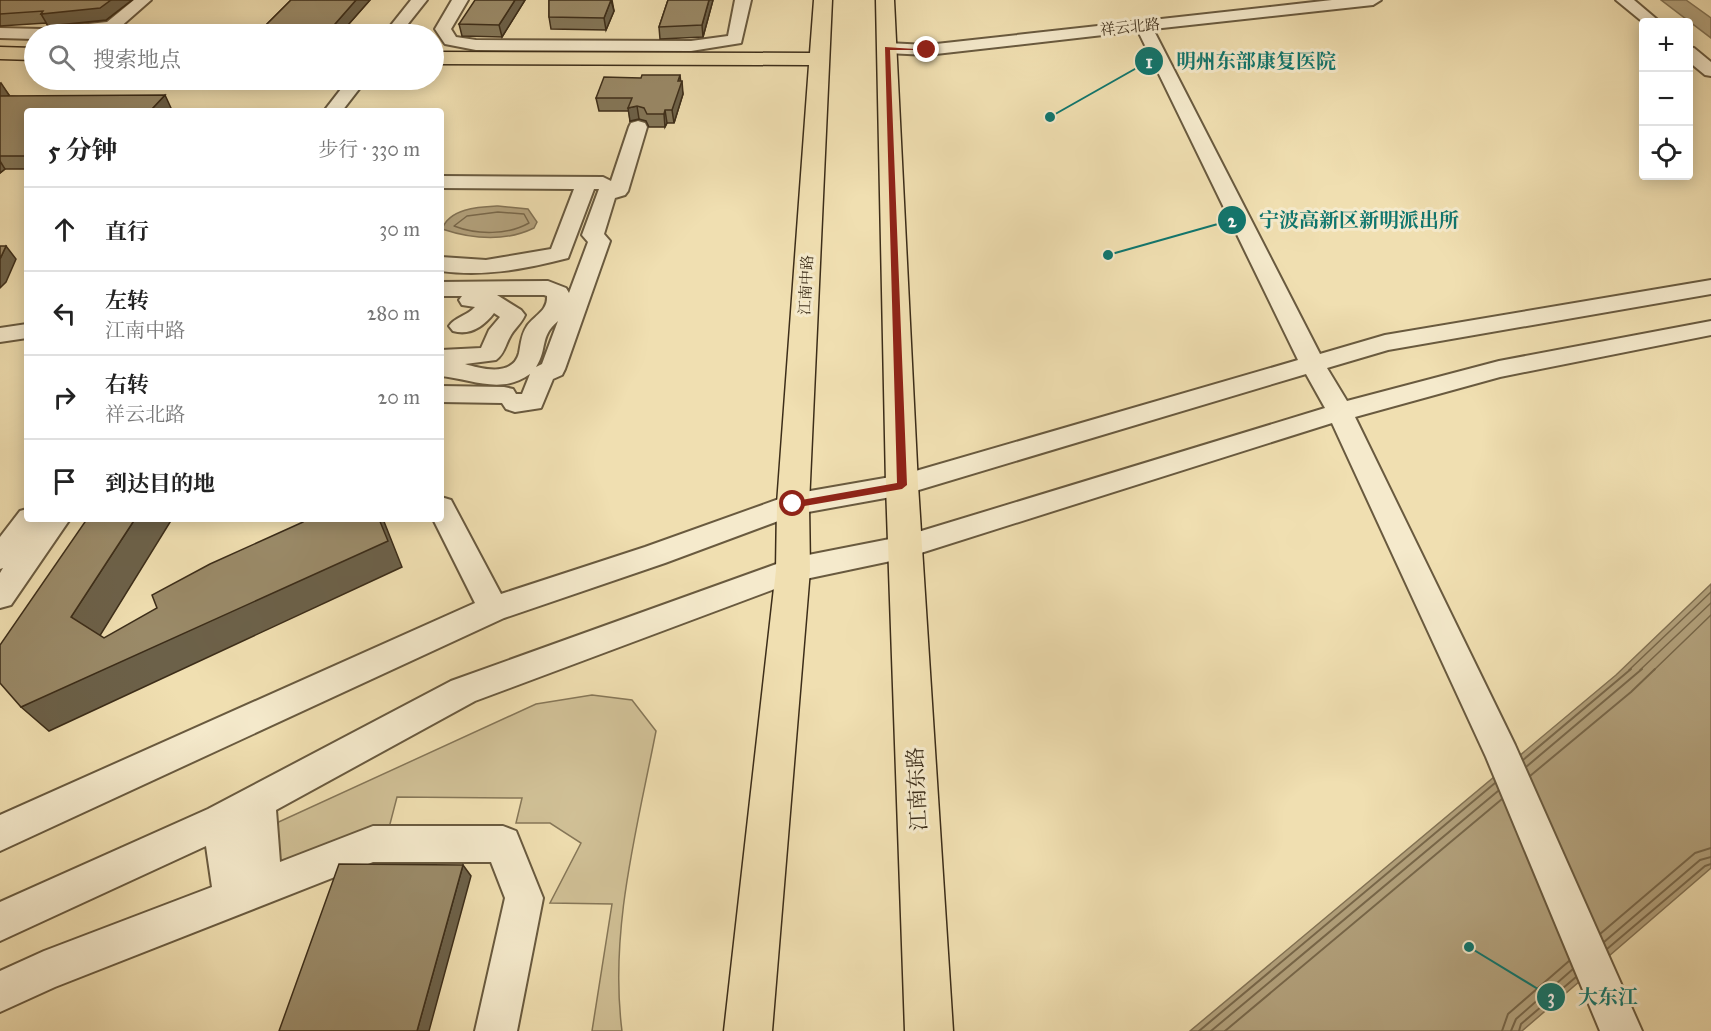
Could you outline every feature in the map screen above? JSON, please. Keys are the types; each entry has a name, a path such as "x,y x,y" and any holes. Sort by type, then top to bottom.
{"main road":[{"name":"江南中路","path":"793,570 793,504 823,0"},
{"path":"885,0 905,547"},
{"path":"7,53 24,54"},
{"path":"444,58 819,59"},
{"name":"江南东路","path":"905,547 929,1031"},
{"path":"748,1031 793,570"}],"street":[{"path":"114,24 143,0"},
{"path":"400,24 419,0"},
{"path":"411,24 428,0"},
{"path":"444,27 460,0"},
{"path":"444,30 451,41 476,45 679,46 714,44 735,40 743,0"},
{"name":"祥云北路","path":"887,48 927,50 1373,0"},
{"path":"1624,0 1647,18"},
{"path":"1143,26 1313,365 1340,412 1503,756 1621,1031"},
{"path":"0,33 24,34"},
{"path":"7,53 24,45"},
{"path":"1693,55 1711,71"},
{"path":"335,108 349,90"},
{"path":"351,108 364,90"},
{"path":"444,394 519,395 513,408 532,402 542,374 553,369 599,241 593,235 638,127"},
{"path":"444,182 586,183 613,188"},
{"path":"444,264 481,269 560,253 586,183"},
{"path":"572,256 595,193 613,188"},
{"path":"0,834 493,609 655,555 793,504 902,485 1386,344 1711,287"},
{"path":"444,289 548,288 558,293 560,303 558,309 536,330 530,358 522,368 504,379 468,375 454,369 444,368"},
{"path":"444,304 466,300 492,301 513,315 509,324 501,330 493,350 487,355 444,358"},
{"path":"461,326 477,319 492,301"},
{"path":"0,922 221,821 463,691 793,570 905,547 1340,412 1499,369 1711,328"},
{"path":"0,335 24,332"},
{"path":"444,513 493,609"},
{"path":"0,558 28,522"},
{"path":"0,596 54,522"},
{"path":"247,892 258,802"},
{"path":"221,821 247,892"},
{"path":"0,992 44,971 373,843 503,843 524,898 496,1031"}],"shaded area":[{"path":"592,695 632,700 656,731 633,843 622,918 619,993 622,1031 592,1031 612,904 550,903 581,843 550,823 516,823 522,798 397,797 390,824 373,844 267,884 259,831 536,704"}],"water":[{"path":"1661,0 1686,0 1711,18 1711,38 1693,24 1693,18 1685,18"},
{"path":"498,206 528,209 537,222 534,228 523,232 488,238 444,230 444,226 451,217 474,208"},
{"path":"1711,584 1711,868 1522,1031 1190,1031 1616,675"}],"building":[{"path":"0,0 111,0 100,8 41,14 43,11 0,14"},
{"path":"291,0 356,0 335,24 267,24"},
{"path":"475,0 515,0 499,25 459,24"},
{"path":"549,0 611,0 604,18 549,17"},
{"path":"668,0 709,0 702,25 659,27"},
{"path":"642,75 680,75 678,81 682,81 672,110 665,110 664,114 647,114 644,108 637,106 628,108 632,98 596,98 604,77 641,78"},
{"path":"165,95 153,108 24,108 24,156 0,156 0,96"},
{"path":"0,246 6,246 0,259"},
{"path":"85,522 133,522 71,617 104,638 157,608 152,595 210,564 303,522 380,522 388,541 21,707 0,683 0,645"},
{"path":"339,864 463,865 417,1031 279,1031"}],"place":[{"name":"明州东部康复医院","path":"1050,117"},
{"name":"宁波高新区新明派出所","path":"1108,255"},
{"name":"大东江","path":"1469,947"}],"route":[{"path":"793,504 902,485 887,48 927,50"}]}
